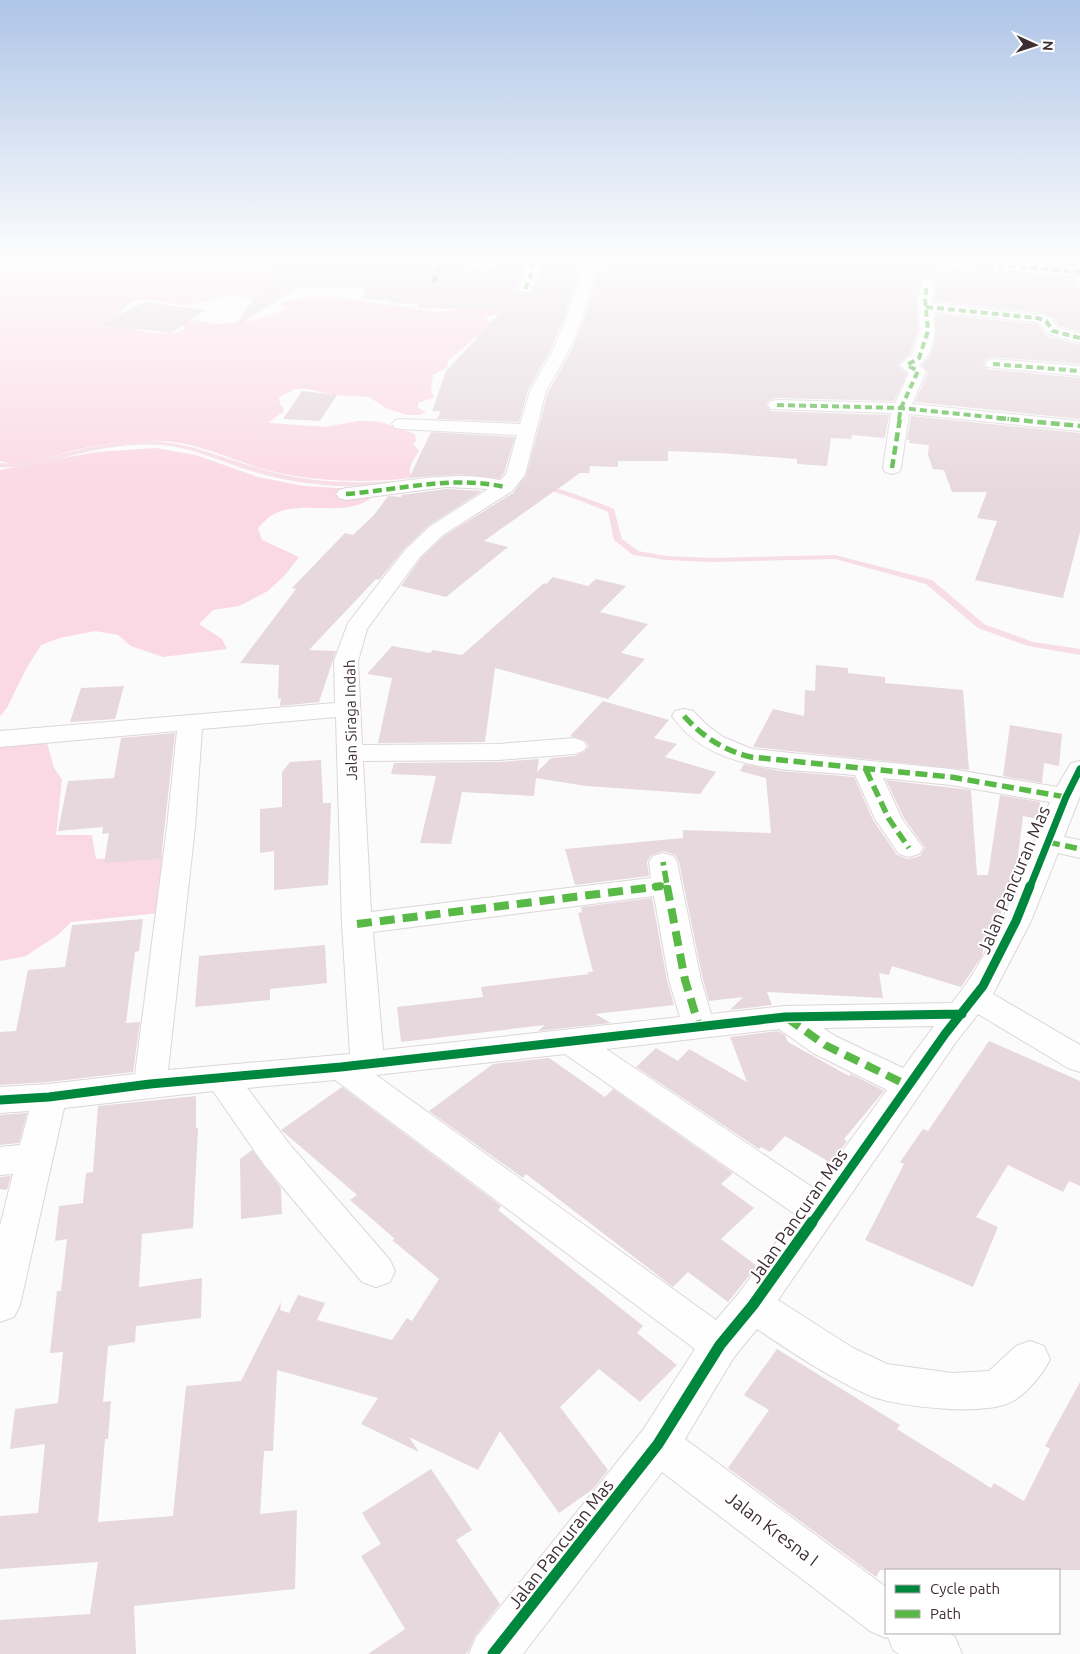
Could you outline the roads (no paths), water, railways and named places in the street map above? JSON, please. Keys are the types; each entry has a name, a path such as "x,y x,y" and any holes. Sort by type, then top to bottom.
{"street":[{"path":"346,494 383,492 441,482 509,482 528,430 538,391 561,350 567,335"},
{"path":"892,468 901,408 918,370 907,365 919,358 927,335"},
{"path":"993,364 1080,371"},
{"path":"777,404 901,408 1080,426"},
{"path":"401,424 528,430"},
{"name":"Jalan Siraga Indah","path":"354,1065 357,924 346,661 356,628 414,553 461,514 509,482"},
{"path":"0,739 348,709"},
{"path":"684,716 707,739 736,753 751,757 951,777 1073,783"},
{"path":"150,1084 181,827 190,722"},
{"path":"351,753 499,752 574,746"},
{"path":"866,770 889,819 909,848"},
{"name":"Jalan Pancuran Mas","path":"493,1654 658,1444 720,1345 753,1305 819,1210 983,986 1016,921 1064,845 1073,783"},
{"path":"357,924 665,874 686,980 699,1026"},
{"path":"0,1100 49,1097 150,1084 354,1065 785,1016 968,1006 1080,1060"},
{"path":"785,1016 825,1045 909,1086"},
{"path":"570,1040 819,1210"},
{"path":"354,1065 527,1205 720,1345"},
{"path":"221,1077 278,1156 376,1271"},
{"path":"0,1305 17,1160 49,1097"},
{"path":"753,1305 839,1360 883,1382 952,1390 979,1391 999,1388 1030,1359"},
{"name":"Jalan Kresna I","path":"658,1444 885,1614"},
{"path":"911,1634 938,1654"}],"waterway":[{"path":"0,465 28,465 74,453 117,445 161,443 201,451 266,473 297,479 346,484 394,483"},
{"path":"441,478 464,476 508,478 549,487 590,502 611,511 618,540 636,553 666,558 711,560 835,557 929,582 981,626 1031,644 1080,652"}]}
